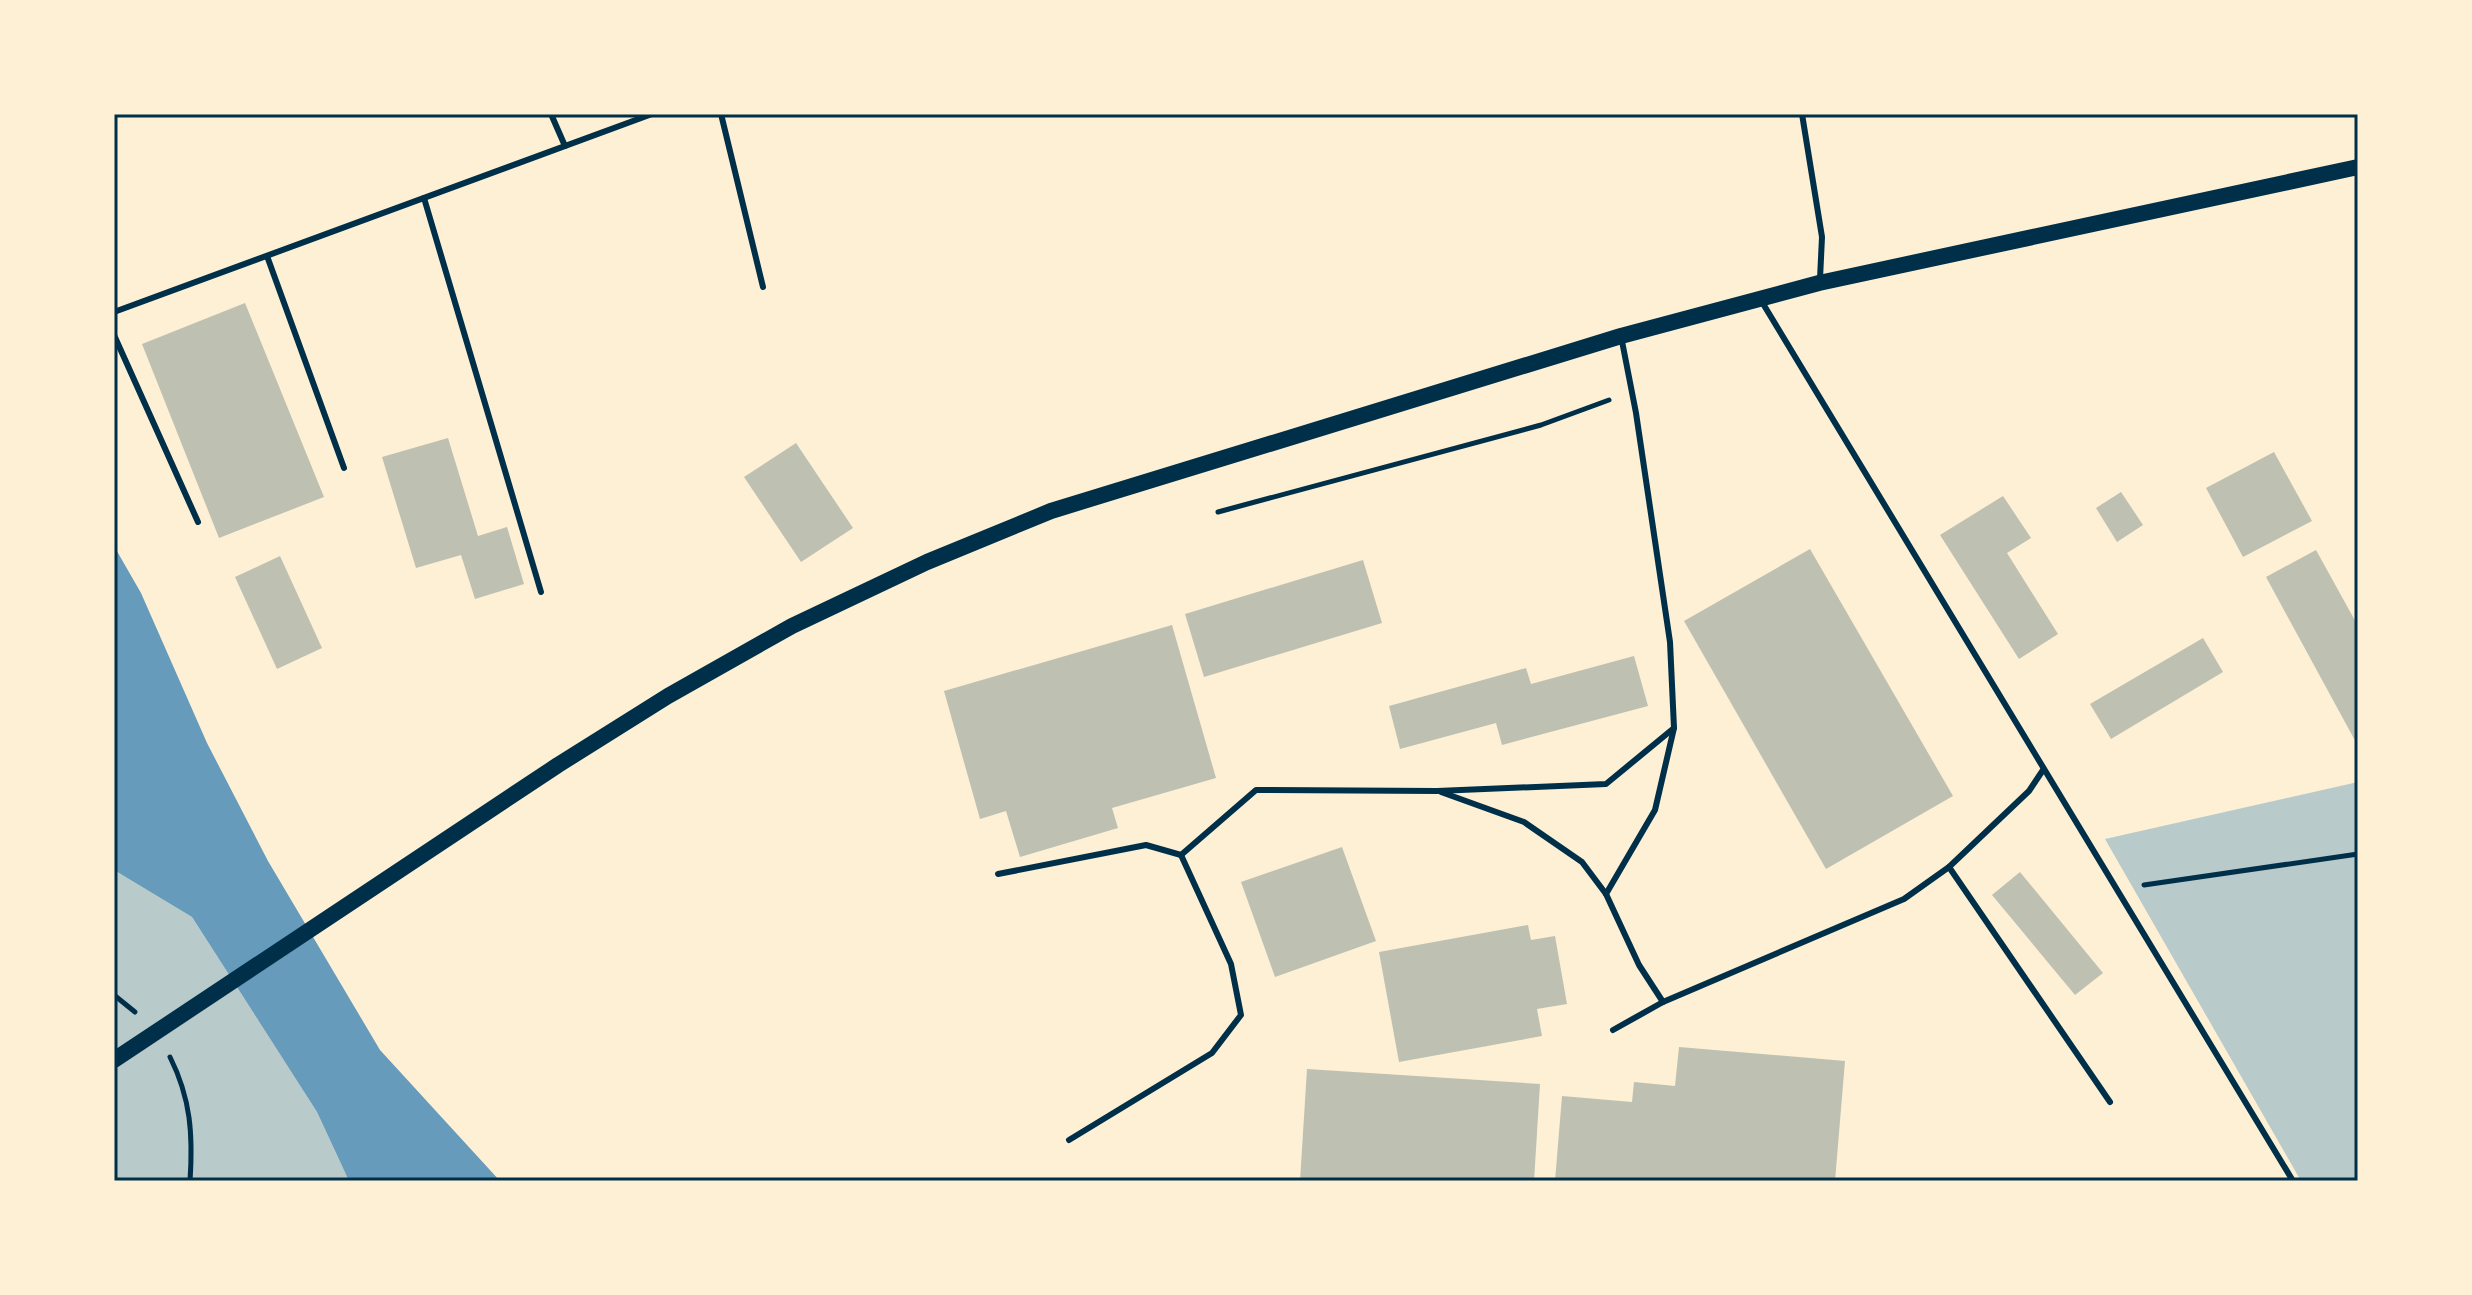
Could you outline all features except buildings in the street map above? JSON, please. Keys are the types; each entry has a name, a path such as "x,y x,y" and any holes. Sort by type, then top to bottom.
{"main road":[{"path":"121,1056 558,765 668,696 792,626 927,562 1051,511 1621,336 1819,283 2358,167"}],"lane":[{"path":"551,114 565,146"},
{"path":"114,312 652,114"},
{"path":"721,114 763,287"},
{"path":"1802,114 1822,237 1819,283"},
{"path":"424,198 541,592"},
{"path":"267,256 344,468"},
{"path":"1760,299 2293,1181"},
{"path":"114,335 198,522"},
{"path":"1606,894 1655,810 1674,728 1670,642 1621,336"},
{"path":"1181,855 1256,790 1437,791 1606,784 1674,728"},
{"path":"1613,1030 1663,1002 1904,899 1949,867 2029,791 2043,770"},
{"path":"1437,791 1524,822 1582,862 1606,894 1639,965 1663,1002"},
{"path":"998,874 1146,845 1181,855 1231,964 1241,1015 1212,1053 1069,1140"},
{"path":"1949,867 2110,1102"}],"path":[{"path":"1218,512 1541,425 1631,392"},
{"path":"2116,889 2358,854"},
{"path":"114,995 145,1022"},
{"path":"170,1055 183,1083 193,1140 190,1181"}],"shaded area":[{"path":"2358,782 2358,1181 2301,1181 2105,839"},
{"path":"114,870 192,917 317,1112 349,1181 114,1181"}],"water":[{"path":"114,546 141,593 207,743 268,861 380,1050 500,1181 349,1181 317,1112 192,917 114,870"}]}
